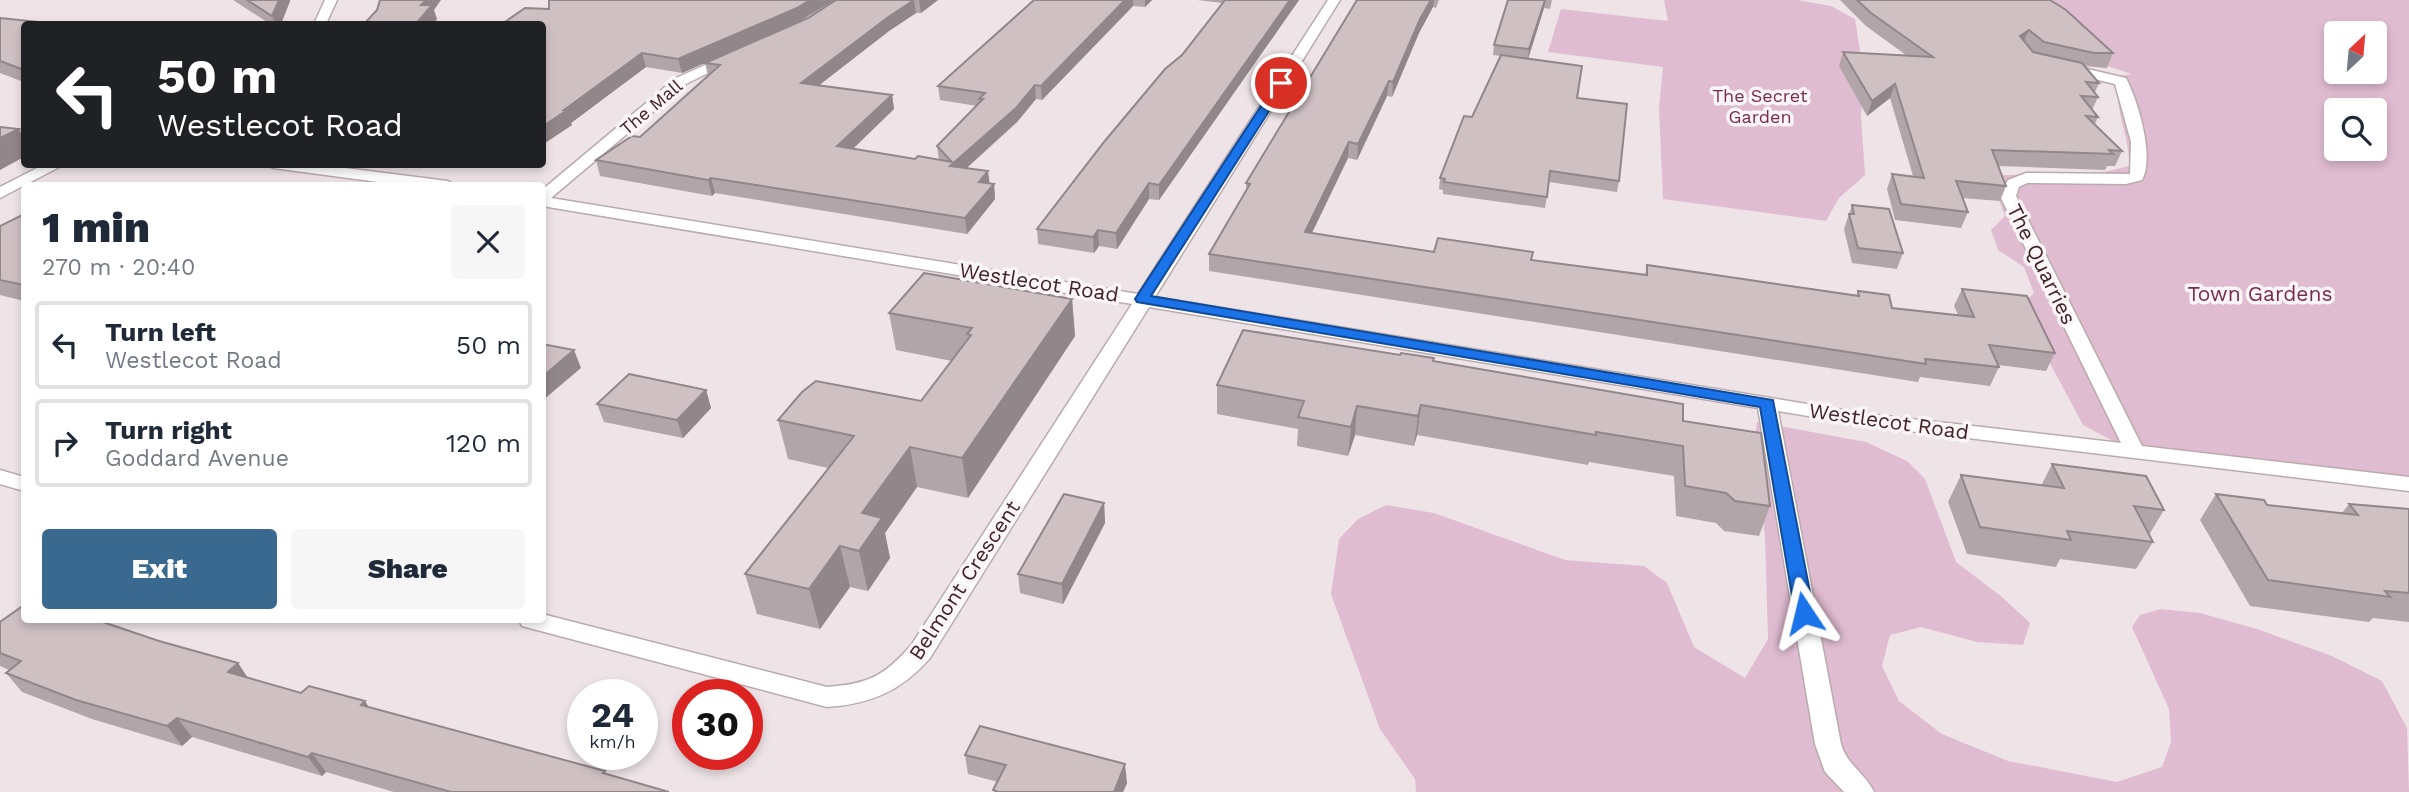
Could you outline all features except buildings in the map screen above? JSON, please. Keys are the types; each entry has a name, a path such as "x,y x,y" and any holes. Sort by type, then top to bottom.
{"street":[{"path":"321,21 331,0"},
{"name":"Belmont Crescent","path":"541,623 827,697 857,695 877,690 893,681 920,651 1334,0"},
{"name":"The Mall","path":"546,196 681,81 744,53"},
{"name":"The Quarries","path":"2046,64 2121,81 2141,158 2137,177 2026,178 2015,180 2008,195 2135,452"},
{"path":"22,182 50,168"},
{"path":"305,168 416,182"},
{"path":"0,193 21,182"},
{"name":"Westlecot Road","path":"546,200 1881,422 2409,484"},
{"path":"1767,404 1828,744 1834,764 1861,792"},
{"path":"0,477 21,483"}],"green space":[{"name":"The Secret Garden","path":"1664,0 1797,0 1831,6 1855,19 1865,84 1861,115 1865,175 1839,198 1826,221 1663,199 1659,108 1663,67 1548,52 1561,9 1668,21"},
{"name":"Town Gardens","path":"2024,0 2409,0 2409,479 2115,442 2083,425 2020,307 2034,293 2024,267 1998,250 1991,230 2005,216 1991,179 2004,175 2100,173 2129,166 2117,88 2119,76 2132,74 2110,67"},
{"path":"1757,422 1866,442 1907,461 1925,479 1956,562 2002,597 2030,623 2023,645 1977,642 1921,627 1890,635 1882,666 1899,701 1942,734 2008,761 2117,782 2162,767 2171,742 2169,709 2132,627 2140,615 2161,609 2200,613 2257,629 2332,656 2382,681 2407,728 2409,792 1416,792 1415,779 1380,729 1331,594 1339,539 1358,519 1386,505 1434,513 1565,560 1644,566 1667,583 1694,647 1745,678 1768,639 1765,538 1755,437"}],"route":[{"path":"1281,83 1142,299 1767,404 1804,613"}]}
